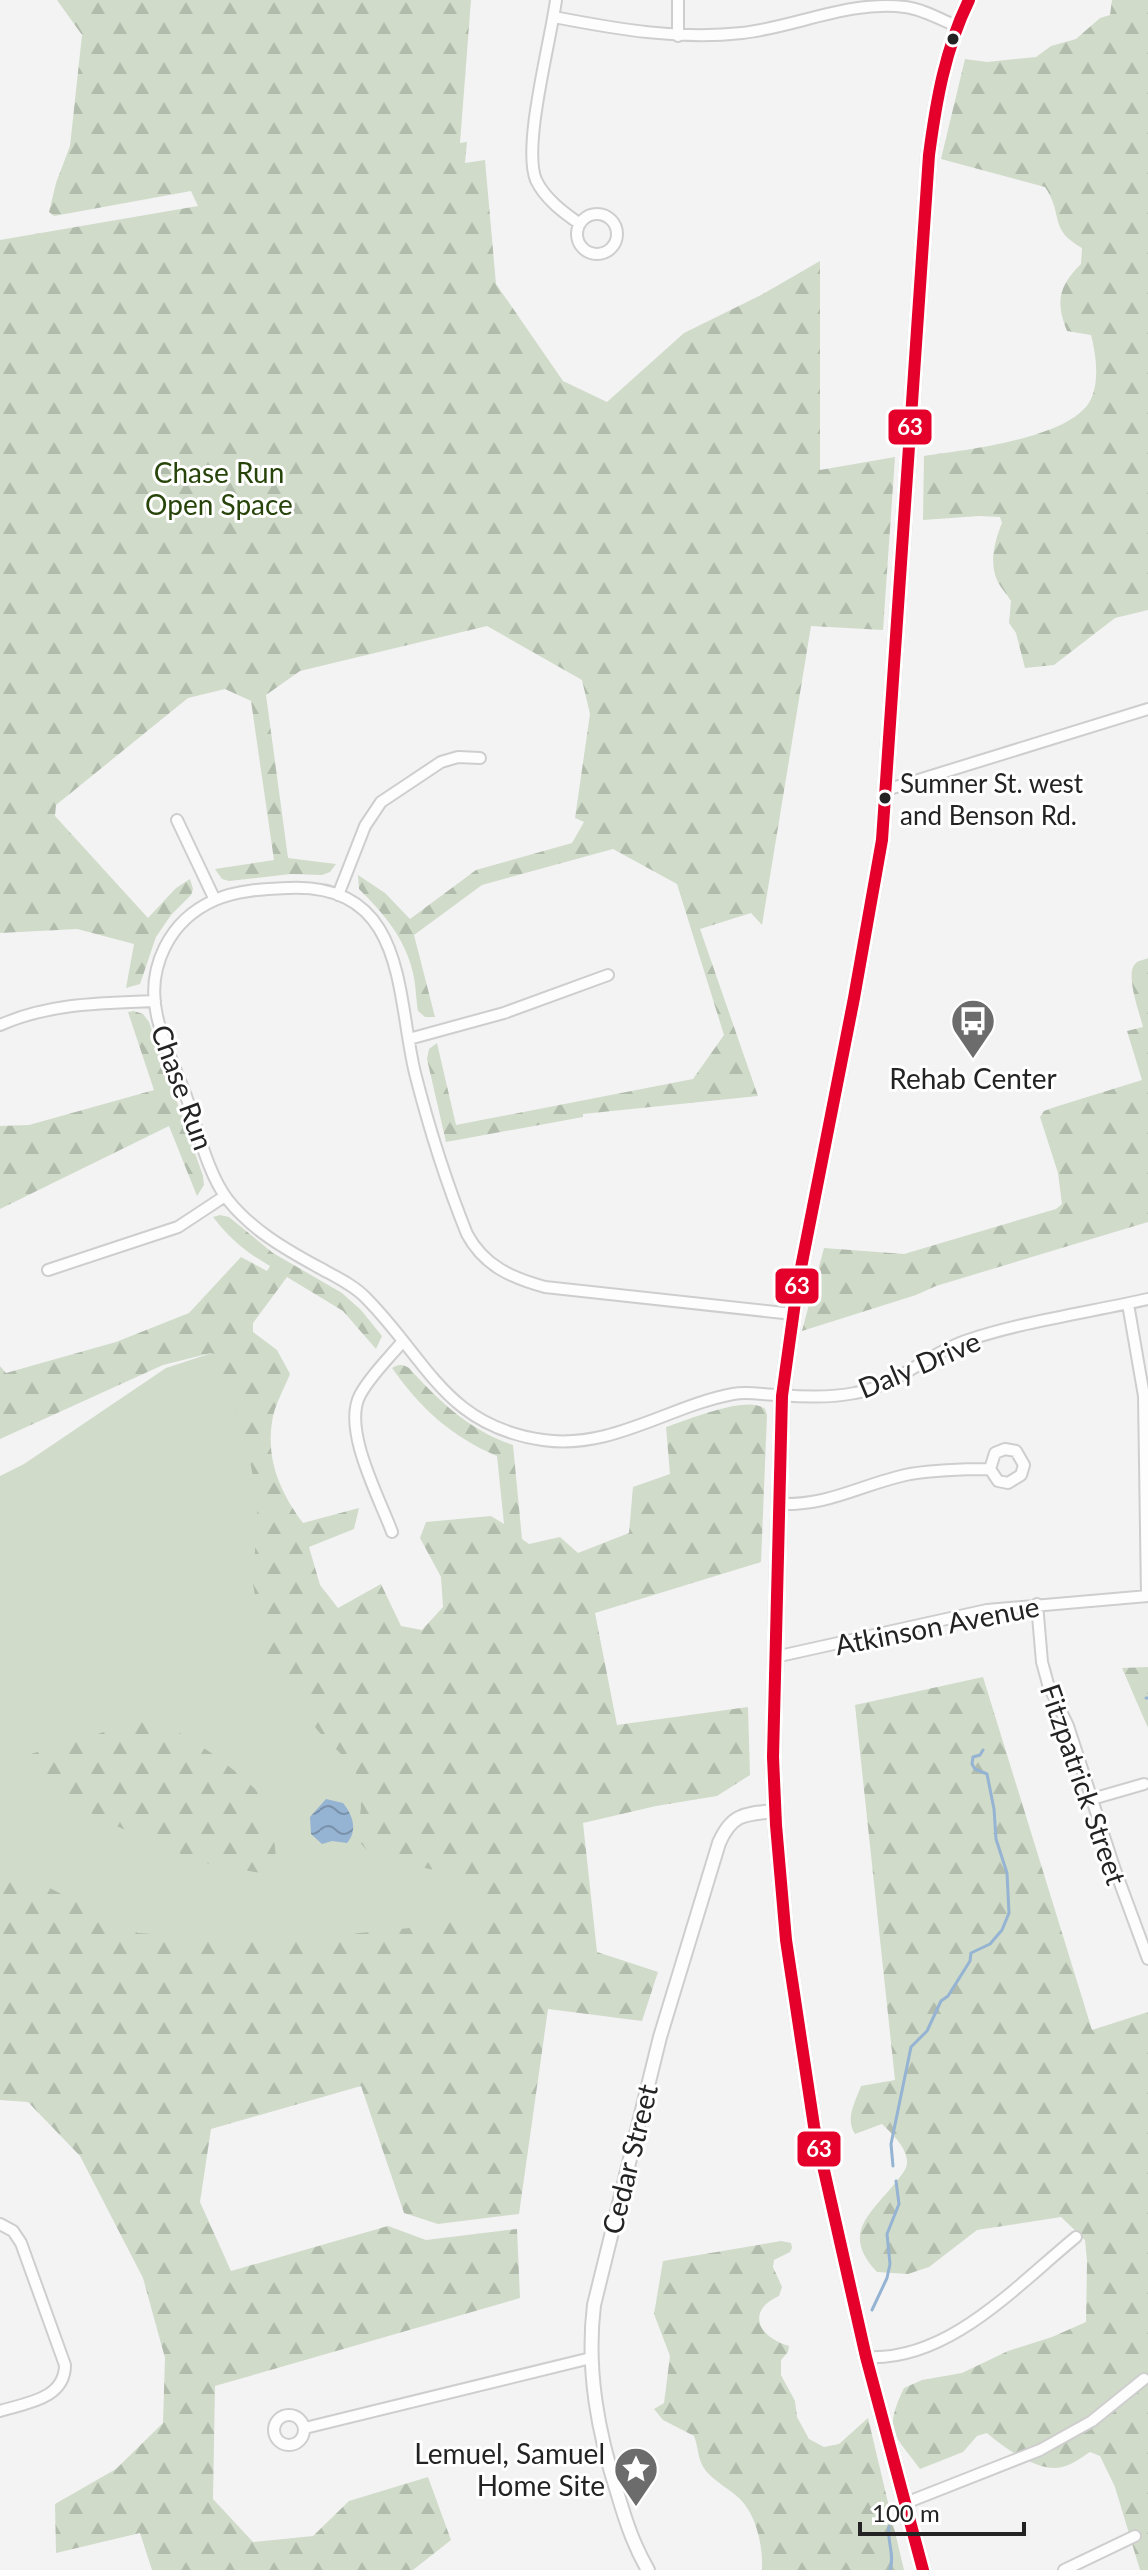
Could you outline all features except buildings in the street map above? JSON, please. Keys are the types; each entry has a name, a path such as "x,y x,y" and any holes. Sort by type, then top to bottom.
{"main road":[{"path":"923,2570 866,2357 807,2082 786,1940 773,1757 782,1396 793,1314 874,891 886,790 929,155 935,104 956,26 969,0"}],"street":[{"path":"556,0 537,111 533,160 536,180 558,208 580,224"},
{"path":"678,0 678,36"},
{"path":"554,17 678,36 744,33 849,4 908,7 956,26"},
{"path":"886,790 1148,709"},
{"path":"338,895 360,837 381,802 441,762 458,757 480,758"},
{"path":"177,820 215,900"},
{"name":"Chase Run","path":"782,1396 736,1393 595,1438 568,1441 541,1440 499,1430 471,1415 448,1396 359,1291 263,1234 225,1196 158,1021 155,1001 157,970 168,939 192,914 215,900 239,893 285,888 315,889 338,895 370,917 386,940 398,972 409,1039 433,1143 473,1245 499,1270 532,1283 560,1289 793,1314"},
{"path":"409,1039 504,1013 608,975"},
{"path":"0,1025 48,1009 155,1001"},
{"path":"48,1270 178,1227 225,1196"},
{"name":"Daly Drive","path":"782,1396 862,1392 885,1384 965,1341 1148,1299"},
{"path":"1128,1304 1145,1409 1148,1596"},
{"path":"392,1532 354,1430 355,1410 360,1395 403,1341"},
{"path":"778,1504 815,1503 910,1474 990,1469"},
{"name":"Atkinson Avenue","path":"775,1657 969,1613 1037,1604 1148,1596"},
{"name":"Fitzpatrick Street","path":"1037,1604 1042,1658 1048,1684 1068,1726 1148,1959"},
{"path":"1092,1799 1144,1784"},
{"name":"Cedar Street","path":"648,2570 636,2549 596,2409 591,2358 594,2305 642,2103 719,1843 725,1830 739,1816 776,1811"},
{"path":"0,2224 13,2231 21,2243 65,2365 65,2375 53,2392 0,2411"},
{"path":"866,2357 898,2357 952,2336 1076,2237"},
{"path":"305,2428 591,2358"},
{"path":"903,2504 1022,2459 1058,2441 1092,2421 1144,2379"},
{"path":"1064,2570 1135,2536"},
{"name":"Cedar Street","path":"636,2549 636,2570"}],"green space":[{"name":"Chase Run Open Space","path":"57,0 471,0 460,143 467,142 465,163 485,160 496,284 563,381 607,402 684,333 761,295 820,261 820,470 895,457 883,630 811,626 762,925 751,913 700,929 758,1096 583,1114 583,1117 446,1142 427,1059 429,1049 437,1043 456,1125 693,1079 724,1035 677,884 613,849 482,885 414,935 435,1017 425,1017 418,1011 413,973 405,949 385,917 359,889 358,875 385,893 410,919 476,870 572,843 584,822 575,818 590,714 582,680 487,626 300,671 266,695 288,858 336,864 330,872 229,881 222,879 215,869 274,860 251,701 225,689 188,698 56,805 55,816 148,918 176,888 190,879 191,895 171,915 156,937 140,984 126,988 134,944 77,929 0,933 0,240 198,206 191,191 54,216 49,212 70,146 82,35"},
{"path":"1112,0 1148,0 1148,610 1115,618 1054,665 1025,668 1016,633 1009,623 1011,601 998,583 993,565 1002,523 1000,517 923,520 924,456 1039,434 1078,414 1090,401 1096,377 1091,335 1067,331 1060,302 1064,287 1081,264 1082,248 1060,228 1045,187 941,159 965,59 987,62 1036,57 1051,46 1076,39 1100,18 1110,15"},
{"path":"1148,958 1148,1222 936,1286 802,1331 824,1248 904,1254 1056,1209 1062,1204 1058,1173 1040,1117 1044,1111 1055,1107 1142,1080 1127,1031 1143,1027 1132,975 1136,963"},
{"path":"128,1012 143,1014 149,1022 203,1176 204,1185 197,1196 169,1126 0,1209 0,1126 29,1125 154,1090"},
{"path":"213,1217 229,1217 273,1253 342,1293 382,1336 376,1349 343,1311 287,1277 253,1323 253,1332 277,1350 290,1374 275,1410 271,1436 273,1463 288,1500 303,1523 359,1508 354,1529 309,1547 320,1585 338,1608 381,1584 401,1626 422,1630 443,1607 441,1577 420,1538 426,1522 491,1516 504,1524 497,1456 466,1440 438,1420 403,1382 394,1367 409,1368 456,1414 513,1445 522,1539 529,1544 560,1537 578,1553 629,1533 633,1487 670,1474 666,1427 746,1404 765,1409 767,1415 761,1562 595,1613 617,1725 748,1707 750,1775 717,1796 583,1823 597,1952 658,1972 642,2021 548,2009 519,2214 438,2224 404,2213 361,2086 211,2129 200,2202 231,2271 388,2226 426,2240 517,2229 520,2298 215,2386 213,2499 253,2542 313,2536 349,2501 428,2477 451,2540 413,2570 152,2570 140,2533 56,2553 55,2504 116,2469 163,2423 165,2358 143,2278 80,2156 28,2102 0,2100 0,1856 30,1878 138,1933 269,1942 420,1927 483,1916 487,1882 372,1856 357,1839 361,1807 355,1768 318,1731 265,1654 253,1584 258,1502 245,1436 215,1354 163,1365 0,1439 0,1366 6,1373 116,1342 189,1313 241,1257 267,1271 270,1266 225,1232"},
{"path":"233,1346 300,1693 506,1876 504,1931 202,1966 0,1880 0,1476 24,1464 166,1368"},
{"path":"1148,1667 1148,1728 1122,1668"},
{"path":"983,1677 1092,2030 1148,2012 1148,2570 1140,2570 1115,2487 1100,2456 1090,2452 1066,2466 1043,2466 1032,2463 987,2433 977,2436 963,2452 920,2469 894,2432 894,2414 904,2388 922,2380 962,2373 1008,2351 1086,2322 1085,2240 1061,2217 977,2230 929,2267 908,2274 877,2272 861,2247 863,2225 904,2172 907,2160 901,2144 882,2124 855,2134 851,2122 861,2086 895,2080 855,1705"},
{"path":"144,1720 187,1737 233,1769 255,1789 272,1828 276,1870 266,1874 200,1862 114,1825 58,1796 40,1783 24,1763 31,1754"},
{"path":"781,2241 791,2243 792,2248 774,2260 773,2267 782,2287 779,2296 762,2309 760,2324 770,2337 789,2346 781,2360 781,2375 795,2401 797,2417 809,2439 824,2447 839,2444 868,2418 904,2570 762,2570 758,2532 746,2506 706,2471 694,2436 663,2420 654,2409 664,2403 670,2356 654,2314 663,2261"}],"water":[{"path":"326,1799 343,1803 349,1813 353,1828 347,1843 332,1841 322,1844 311,1834 310,1817"}],"waterway":[{"path":"893,2166 891,2144 911,2047 927,2031 941,2001 948,1996 970,1961 971,1953 990,1944 1002,1930 1009,1913 1007,1873 996,1839 987,1774 975,1769 972,1764 973,1757 983,1750"},
{"path":"872,2310 890,2264 887,2234 899,2204 896,2181"},
{"path":"889,2527 890,2570"}],"transit line":[{"name":"63","path":"923,2570 866,2357 814,2126 786,1940 773,1757 782,1396 797,1288 882,840 929,155 943,76 969,0"}],"place":[{"name":"Sumner St. west and Benson Rd.","path":"885,798"},
{"name":"Rehab Center","path":"973,1060"},
{"name":"Lemuel, Samuel Home Site","path":"636,2508"}]}
